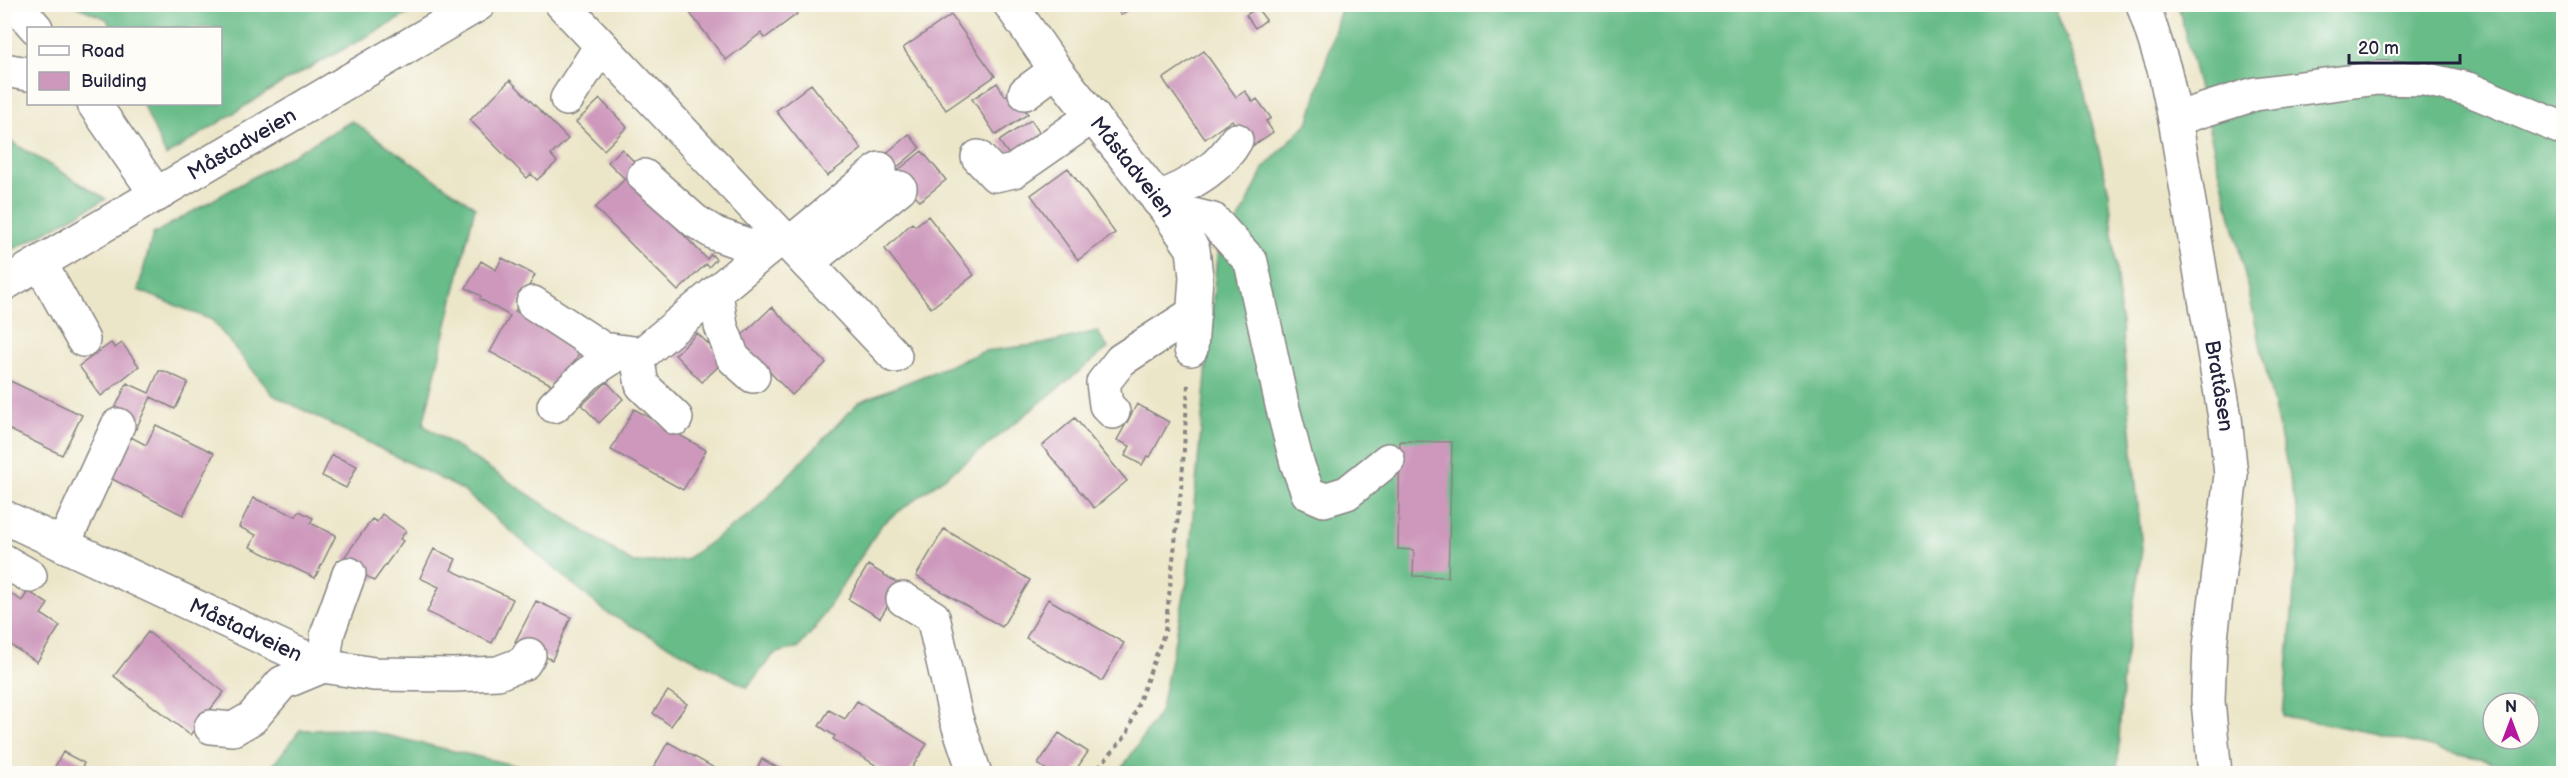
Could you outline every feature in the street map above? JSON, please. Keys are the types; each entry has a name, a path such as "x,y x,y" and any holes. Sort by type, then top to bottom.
{"street":[{"path":"15,4 35,27"},
{"name":"Måstadveien","path":"4,284 479,4"},
{"path":"562,4 786,249 895,356"},
{"name":"Måstadveien","path":"1010,4 1056,70 1162,204 1192,249 1196,277 1191,349"},
{"name":"Brattåsen","path":"2143,4 2162,62 2175,119 2225,418 2231,475 2210,646 2208,701 2216,774"},
{"path":"567,99 601,46"},
{"path":"4,70 27,74"},
{"path":"1025,93 1056,70"},
{"path":"2175,119 2255,94 2378,78 2424,79 2468,89 2564,129"},
{"path":"94,105 157,195"},
{"path":"978,157 995,175 1014,171 1093,116"},
{"path":"1162,204 1205,176 1236,140"},
{"path":"644,176 694,221 716,234 786,249"},
{"path":"554,406 587,374 631,353 716,292 786,249 890,178"},
{"path":"1162,204 1213,220 1251,262 1296,463 1308,493 1324,500 1347,493 1388,459"},
{"path":"40,263 83,340"},
{"path":"716,292 721,326 733,357 753,376"},
{"path":"533,303 603,349 631,353 638,362 642,386 676,418"},
{"path":"1113,412 1106,405 1103,383 1121,360 1194,313"},
{"path":"63,545 118,425"},
{"name":"Måstadveien","path":"4,517 323,666 374,674 498,673 524,663 530,655"},
{"path":"211,727 233,729 252,718 282,683 323,666 328,632 349,574"},
{"path":"903,599 933,618 956,718 975,774"}],"path":[{"path":"1093,774 1127,734 1165,631 1182,481 1191,349"}],"green space":[{"path":"424,4 280,84 166,156 143,105 222,105 222,27 111,27 107,19 73,5"},
{"path":"1342,5 2054,5 2079,71 2109,192 2142,550 2123,672 2117,773 1118,774 1160,712 1187,582 1217,255 1244,211 1263,169 1309,121"},
{"path":"2178,5 2563,5 2563,773 2536,773 2374,733 2283,716 2300,524 2240,253"},
{"path":"352,121 475,207 423,425 633,563 685,560 753,512 859,402 985,351 1043,344 1097,331 1108,348 975,455 882,524 815,628 799,647 774,654 747,687 607,613 461,489 273,395 212,320 138,290 153,234"},
{"path":"5,138 106,199 5,254"},
{"path":"360,729 547,773 267,773 300,730"}],"building":[{"path":"683,4 789,4 797,14 765,38 761,33 726,60"},
{"path":"1113,4 1136,4 1121,15"},
{"path":"1257,8 1266,20 1255,28 1246,15"},
{"path":"951,15 995,76 946,110 903,48"},
{"path":"1204,51 1236,97 1245,91 1253,102 1257,99 1271,118 1266,121 1273,132 1251,147 1232,120 1205,139 1163,79"},
{"path":"510,80 568,139 551,155 557,162 537,180 531,174 527,178 470,120"},
{"path":"997,83 1005,96 1012,91 1028,114 996,135 972,99"},
{"path":"811,84 862,149 827,176 776,111"},
{"path":"600,99 627,127 604,150 576,122"},
{"path":"1031,120 1046,142 1015,163 999,141"},
{"path":"909,134 920,148 894,170 883,156"},
{"path":"622,149 641,169 630,179 707,259 711,254 716,259 709,267 706,264 678,291 595,208 625,179 608,162"},
{"path":"922,151 946,180 920,201 896,172"},
{"path":"1068,168 1115,233 1078,260 1031,195"},
{"path":"928,216 974,275 931,308 885,249 912,223 915,226"},
{"path":"502,258 535,275 515,311 582,348 560,389 490,352 510,316 466,288 481,261 496,270"},
{"path":"772,307 826,363 792,395 738,339"},
{"path":"697,333 725,360 702,382 675,355"},
{"path":"111,343 115,348 122,343 139,366 101,396 79,366"},
{"path":"159,371 188,382 175,409 151,397 136,429 111,417 127,383 149,393"},
{"path":"4,378 82,415 62,455 4,427"},
{"path":"607,382 623,399 599,423 582,405"},
{"path":"1137,404 1169,422 1150,457 1147,456 1142,465 1125,456 1130,446 1117,440"},
{"path":"634,409 706,450 683,490 611,450"},
{"path":"1075,418 1127,481 1094,508 1042,446"},
{"path":"156,425 214,453 183,515 110,478 131,437 146,445"},
{"path":"1400,441 1452,442 1448,577 1413,576 1414,550 1398,549"},
{"path":"332,455 357,466 346,488 322,476"},
{"path":"253,498 296,516 299,511 313,518 310,523 336,535 315,578 250,547 256,535 239,527"},
{"path":"382,514 406,531 400,539 403,541 374,581 343,559 372,519 377,522"},
{"path":"944,529 1030,580 1002,627 916,576"},
{"path":"434,549 456,559 451,570 513,599 492,643 427,612 439,587 420,578"},
{"path":"868,565 901,585 880,618 848,599"},
{"path":"4,589 22,601 28,591 48,604 41,614 60,626 37,662 4,641"},
{"path":"1048,599 1124,643 1102,681 1026,638"},
{"path":"536,601 571,617 552,660 515,642"},
{"path":"148,632 224,692 190,735 114,676"},
{"path":"668,691 687,704 671,726 653,713"},
{"path":"857,701 927,744 908,774 890,774 833,739 835,736 819,726 829,710 845,719"},
{"path":"1059,733 1088,752 1073,774 1053,774 1038,764"},
{"path":"668,742 725,774 650,774"},
{"path":"63,752 84,763 79,774 51,774"},
{"path":"762,759 783,771 781,774 754,774"}]}
